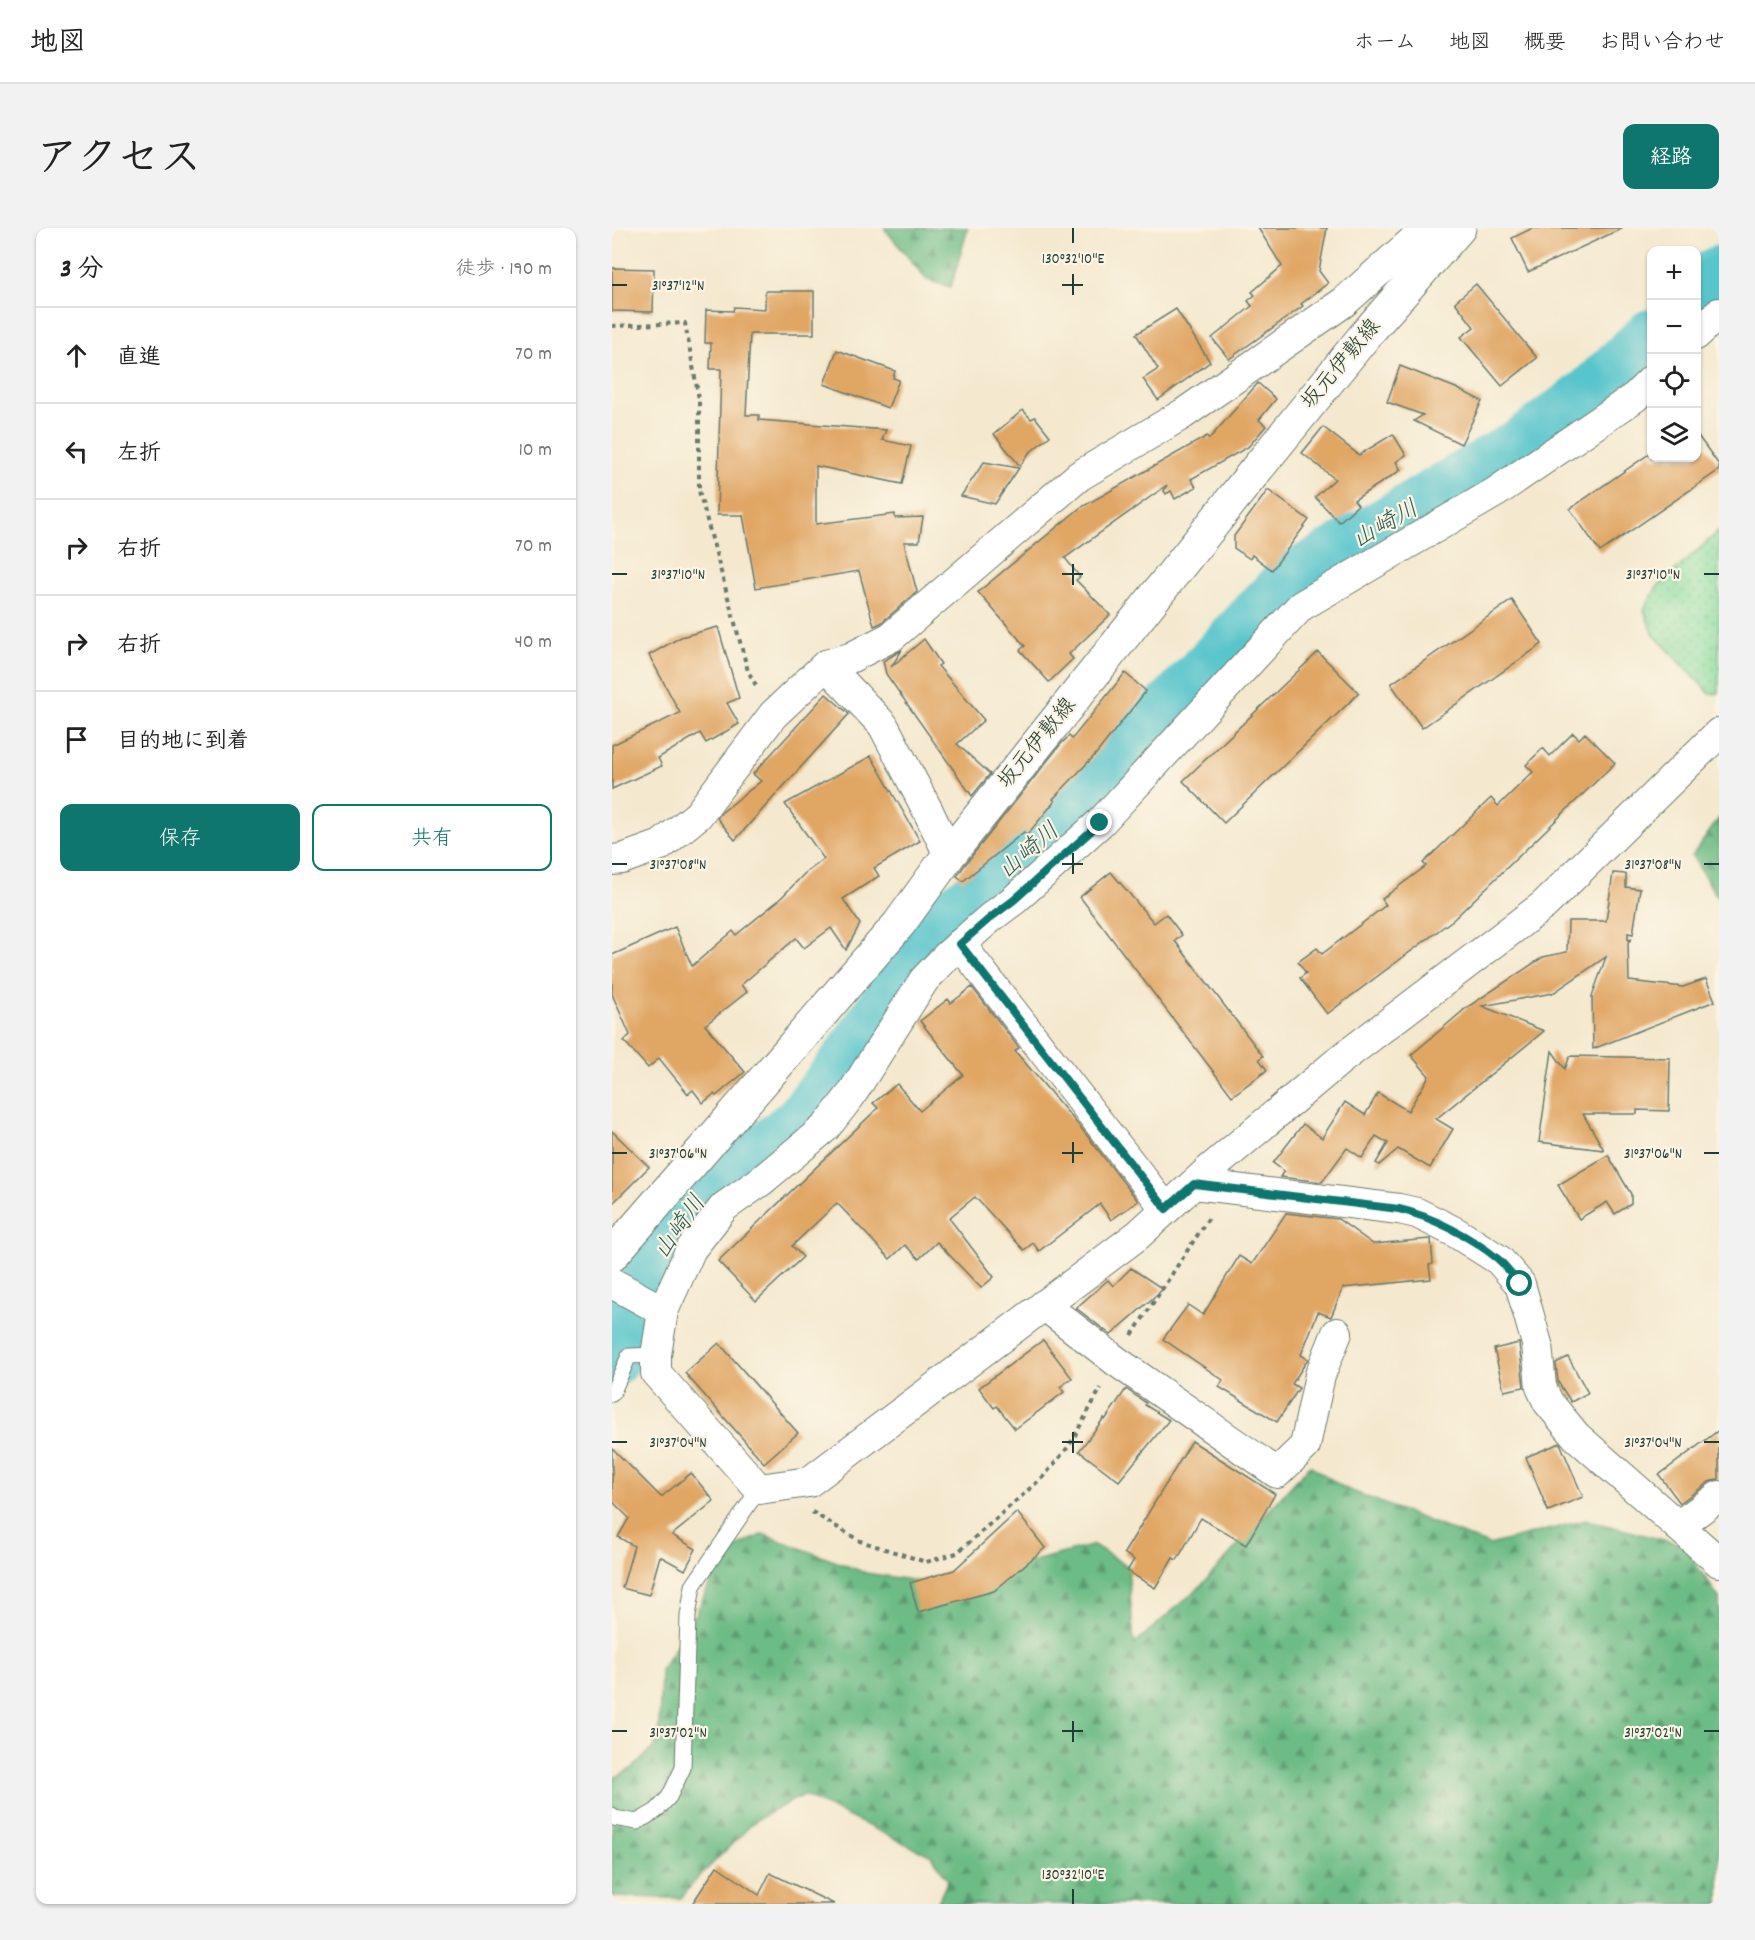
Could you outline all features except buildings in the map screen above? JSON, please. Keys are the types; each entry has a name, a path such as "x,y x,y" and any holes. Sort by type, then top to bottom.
{"main road":[{"name":"坂元伊敷線","path":"612,1255 900,924 948,855 1255,471 1367,333 1455,233"}],"street":[{"path":"612,860 622,859 661,845 698,814 773,715 826,665 850,658 891,637 1079,476 1183,414 1344,302 1413,241 1455,233"},
{"path":"1701,330 1719,313"},
{"path":"1647,385 1635,397 1496,492 1301,606 1100,823 1014,900 960,944 924,980 851,1095 826,1127 761,1181 724,1207 691,1249 663,1311 656,1355 656,1373 759,1489 809,1482 1138,1235 1194,1184 1340,1060 1544,905 1719,733"},
{"path":"826,665 883,725 948,855"},
{"path":"960,944 1166,1209"},
{"path":"1194,1184 1417,1213 1463,1236 1499,1260 1520,1284 1537,1344 1541,1387 1548,1402 1576,1436 1719,1562"},
{"path":"612,1283 663,1311"},
{"path":"1044,1305 1116,1361 1277,1473 1305,1446 1320,1375 1337,1333"},
{"path":"1678,1526 1719,1496"}],"lane":[{"path":"612,1395 629,1356 656,1355"},
{"path":"612,1815 614,1818 637,1822 656,1811 669,1797 683,1768 688,1616 693,1586 759,1489"}],"path":[{"path":"612,326 685,323 699,399 699,491 748,671 773,715"},
{"path":"811,1512 860,1541 926,1562 957,1553 1044,1476 1069,1446 1116,1361 1229,1188"}],"green space":[{"path":"884,228 968,228 951,287 927,280"},
{"path":"1719,531 1719,693 1710,694 1653,634 1644,610 1656,588"},
{"path":"1719,818 1719,900 1692,856"},
{"path":"1310,1465 1344,1488 1489,1545 1586,1520 1683,1545 1719,1598 1719,1904 937,1904 948,1880 932,1856 803,1795 756,1820 681,1898 612,1897 612,1779 633,1768 655,1746 659,1727 661,1670 696,1614 723,1554 763,1534 866,1573 943,1585 1094,1545 1128,1567 1134,1644 1202,1585"}],"waterway":[{"name":"山崎川","path":"1701,290 1719,274"},
{"name":"山崎川","path":"612,1358 659,1256 703,1192 749,1165 801,1122 848,1063 891,999 924,936 980,895 1076,811 1289,583 1526,443 1591,395 1647,342"}],"route":[{"path":"1100,823 1014,900 960,944 1166,1209 1194,1184 1399,1209 1417,1213 1479,1246 1499,1260 1520,1284"}]}
